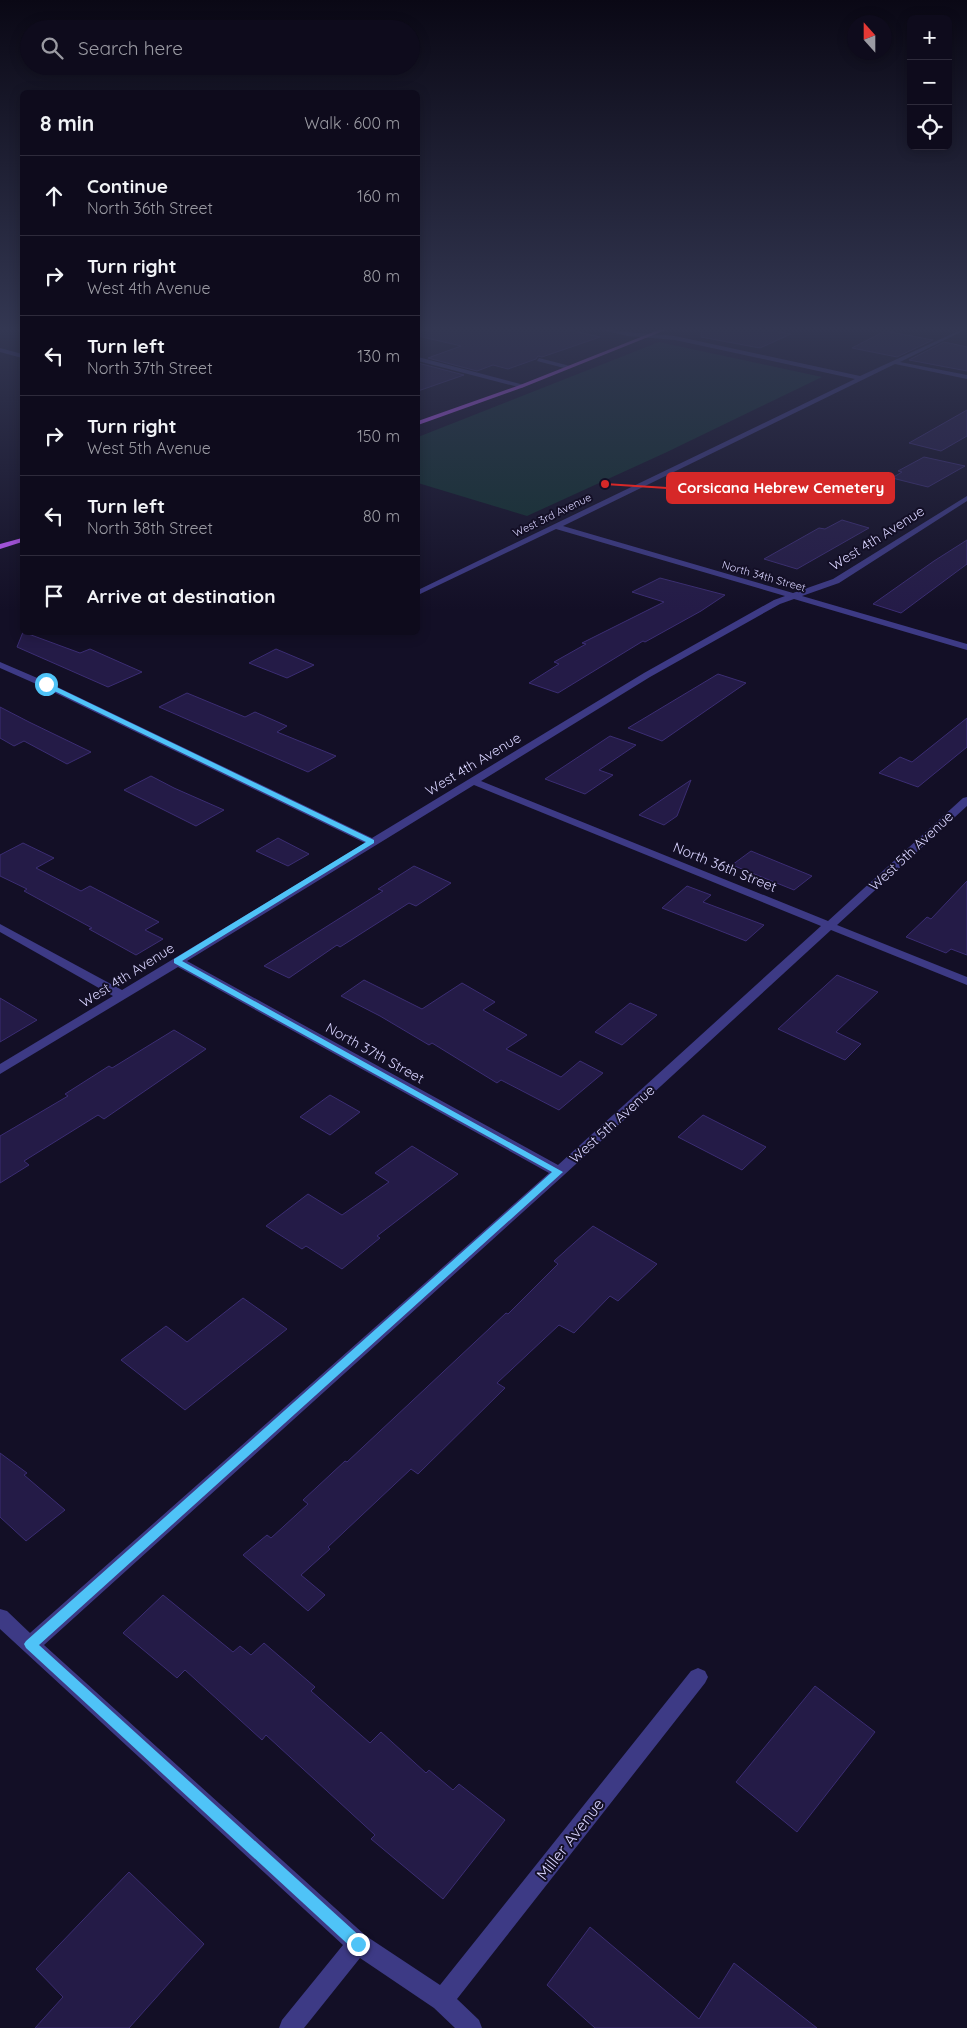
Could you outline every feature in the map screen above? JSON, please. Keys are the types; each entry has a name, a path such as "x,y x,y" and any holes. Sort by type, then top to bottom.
{"main road":[{"path":"0,547 20,541"}],"street":[{"name":"West 3rd Avenue","path":"420,592 770,422"},
{"name":"West 4th Avenue","path":"0,1070 647,675 777,602 836,581 967,498"},
{"path":"952,508 967,512"},
{"name":"North 34th Street","path":"555,526 967,647"},
{"path":"0,665 46,684 372,842"},
{"name":"North 36th Street","path":"472,781 967,981"},
{"name":"West 5th Avenue","path":"30,1644 559,1172 967,800"},
{"path":"0,927 121,995"},
{"name":"North 37th Street","path":"177,961 559,1172"},
{"path":"0,1617 358,1944 442,2000 471,2028"},
{"name":"Miller Avenue","path":"442,2000 698,1677"},
{"path":"290,2028 358,1944"}],"green space":[{"path":"457,422 730,422 527,516 420,484 420,436"}],"building":[{"path":"947,422 967,422 967,436 941,451 909,443"},
{"path":"924,457 965,466 928,487 892,478 902,472 898,471"},
{"path":"842,520 869,528 797,569 764,559 819,528 825,529"},
{"path":"967,540 967,564 901,613 873,604 934,561"},
{"path":"660,578 725,595 701,611 645,642 643,641 558,693 529,683 559,664 554,662 586,644 582,643 664,602 632,592"},
{"path":"22,635 31,635 80,653 90,649 142,672 108,687 17,647"},
{"path":"276,649 314,665 287,678 249,663"},
{"path":"718,674 746,683 662,741 628,728"},
{"path":"187,693 245,717 255,712 287,726 277,732 336,756 308,772 159,707"},
{"path":"0,707 91,752 67,764 24,741 14,746 0,738"},
{"path":"967,718 967,747 918,787 879,773 900,757 912,762"},
{"path":"610,736 636,745 599,770 613,775 585,794 545,779"},
{"path":"151,776 224,810 196,826 124,790"},
{"path":"691,780 677,816 664,825 639,815"},
{"path":"278,838 309,854 288,866 256,851"},
{"path":"23,843 54,858 36,868 81,891 90,886 159,922 145,930 163,939 136,955 89,929 92,928 24,891 27,889 0,876 0,855"},
{"path":"751,851 812,876 794,890 732,865"},
{"path":"414,866 451,883 416,906 409,903 340,947 337,945 289,978 264,966 383,891 378,889"},
{"path":"967,881 967,955 951,949 946,953 906,937 927,917 931,919"},
{"path":"687,886 711,895 703,902 764,925 746,941 662,908"},
{"path":"837,975 878,992 836,1032 861,1044 845,1060 778,1029"},
{"path":"364,980 422,1009 462,983 495,1002 483,1010 527,1035 506,1049 561,1077 580,1061 603,1073 559,1110 501,1080 497,1083 432,1043 429,1045 341,996"},
{"path":"0,998 37,1020 0,1042"},
{"path":"630,1003 657,1015 622,1045 595,1032"},
{"path":"174,1030 206,1049 104,1119 98,1115 24,1161 29,1165 0,1183 0,1136 68,1096 65,1094 109,1066 112,1068"},
{"path":"330,1095 360,1112 330,1135 300,1117"},
{"path":"703,1115 766,1147 742,1170 678,1137"},
{"path":"412,1146 458,1174 377,1236 380,1238 342,1269 306,1246 302,1249 266,1226 308,1194 342,1215 389,1182 375,1173"},
{"path":"593,1226 657,1264 618,1301 610,1296 574,1333 559,1325 497,1383 505,1388 418,1474 411,1469 328,1547 330,1549 301,1575 325,1595 308,1611 243,1555 267,1535 271,1538 308,1504 303,1500 345,1461 347,1462 506,1313 508,1314 558,1264 554,1261"},
{"path":"243,1298 287,1329 185,1410 121,1360 166,1326 187,1342"},
{"path":"0,1453 27,1473 24,1475 65,1510 26,1541 0,1517"},
{"path":"163,1595 233,1652 240,1646 251,1655 264,1643 315,1687 311,1691 370,1743 381,1732 426,1773 429,1770 453,1790 459,1784 505,1820 443,1899 371,1839 375,1835 266,1735 262,1740 185,1670 177,1678 123,1633"},
{"path":"815,1686 875,1732 797,1832 736,1782"},
{"path":"129,1872 204,1944 129,2028 35,2028 63,1997 36,1969"},
{"path":"590,1927 699,2019 734,1963 817,2028 595,2028 547,1985"}],"place":[{"name":"Corsicana Hebrew Cemetery","path":"605,484"}],"route":[{"path":"46,684 372,842 177,961 559,1172 30,1644 358,1944"}]}
